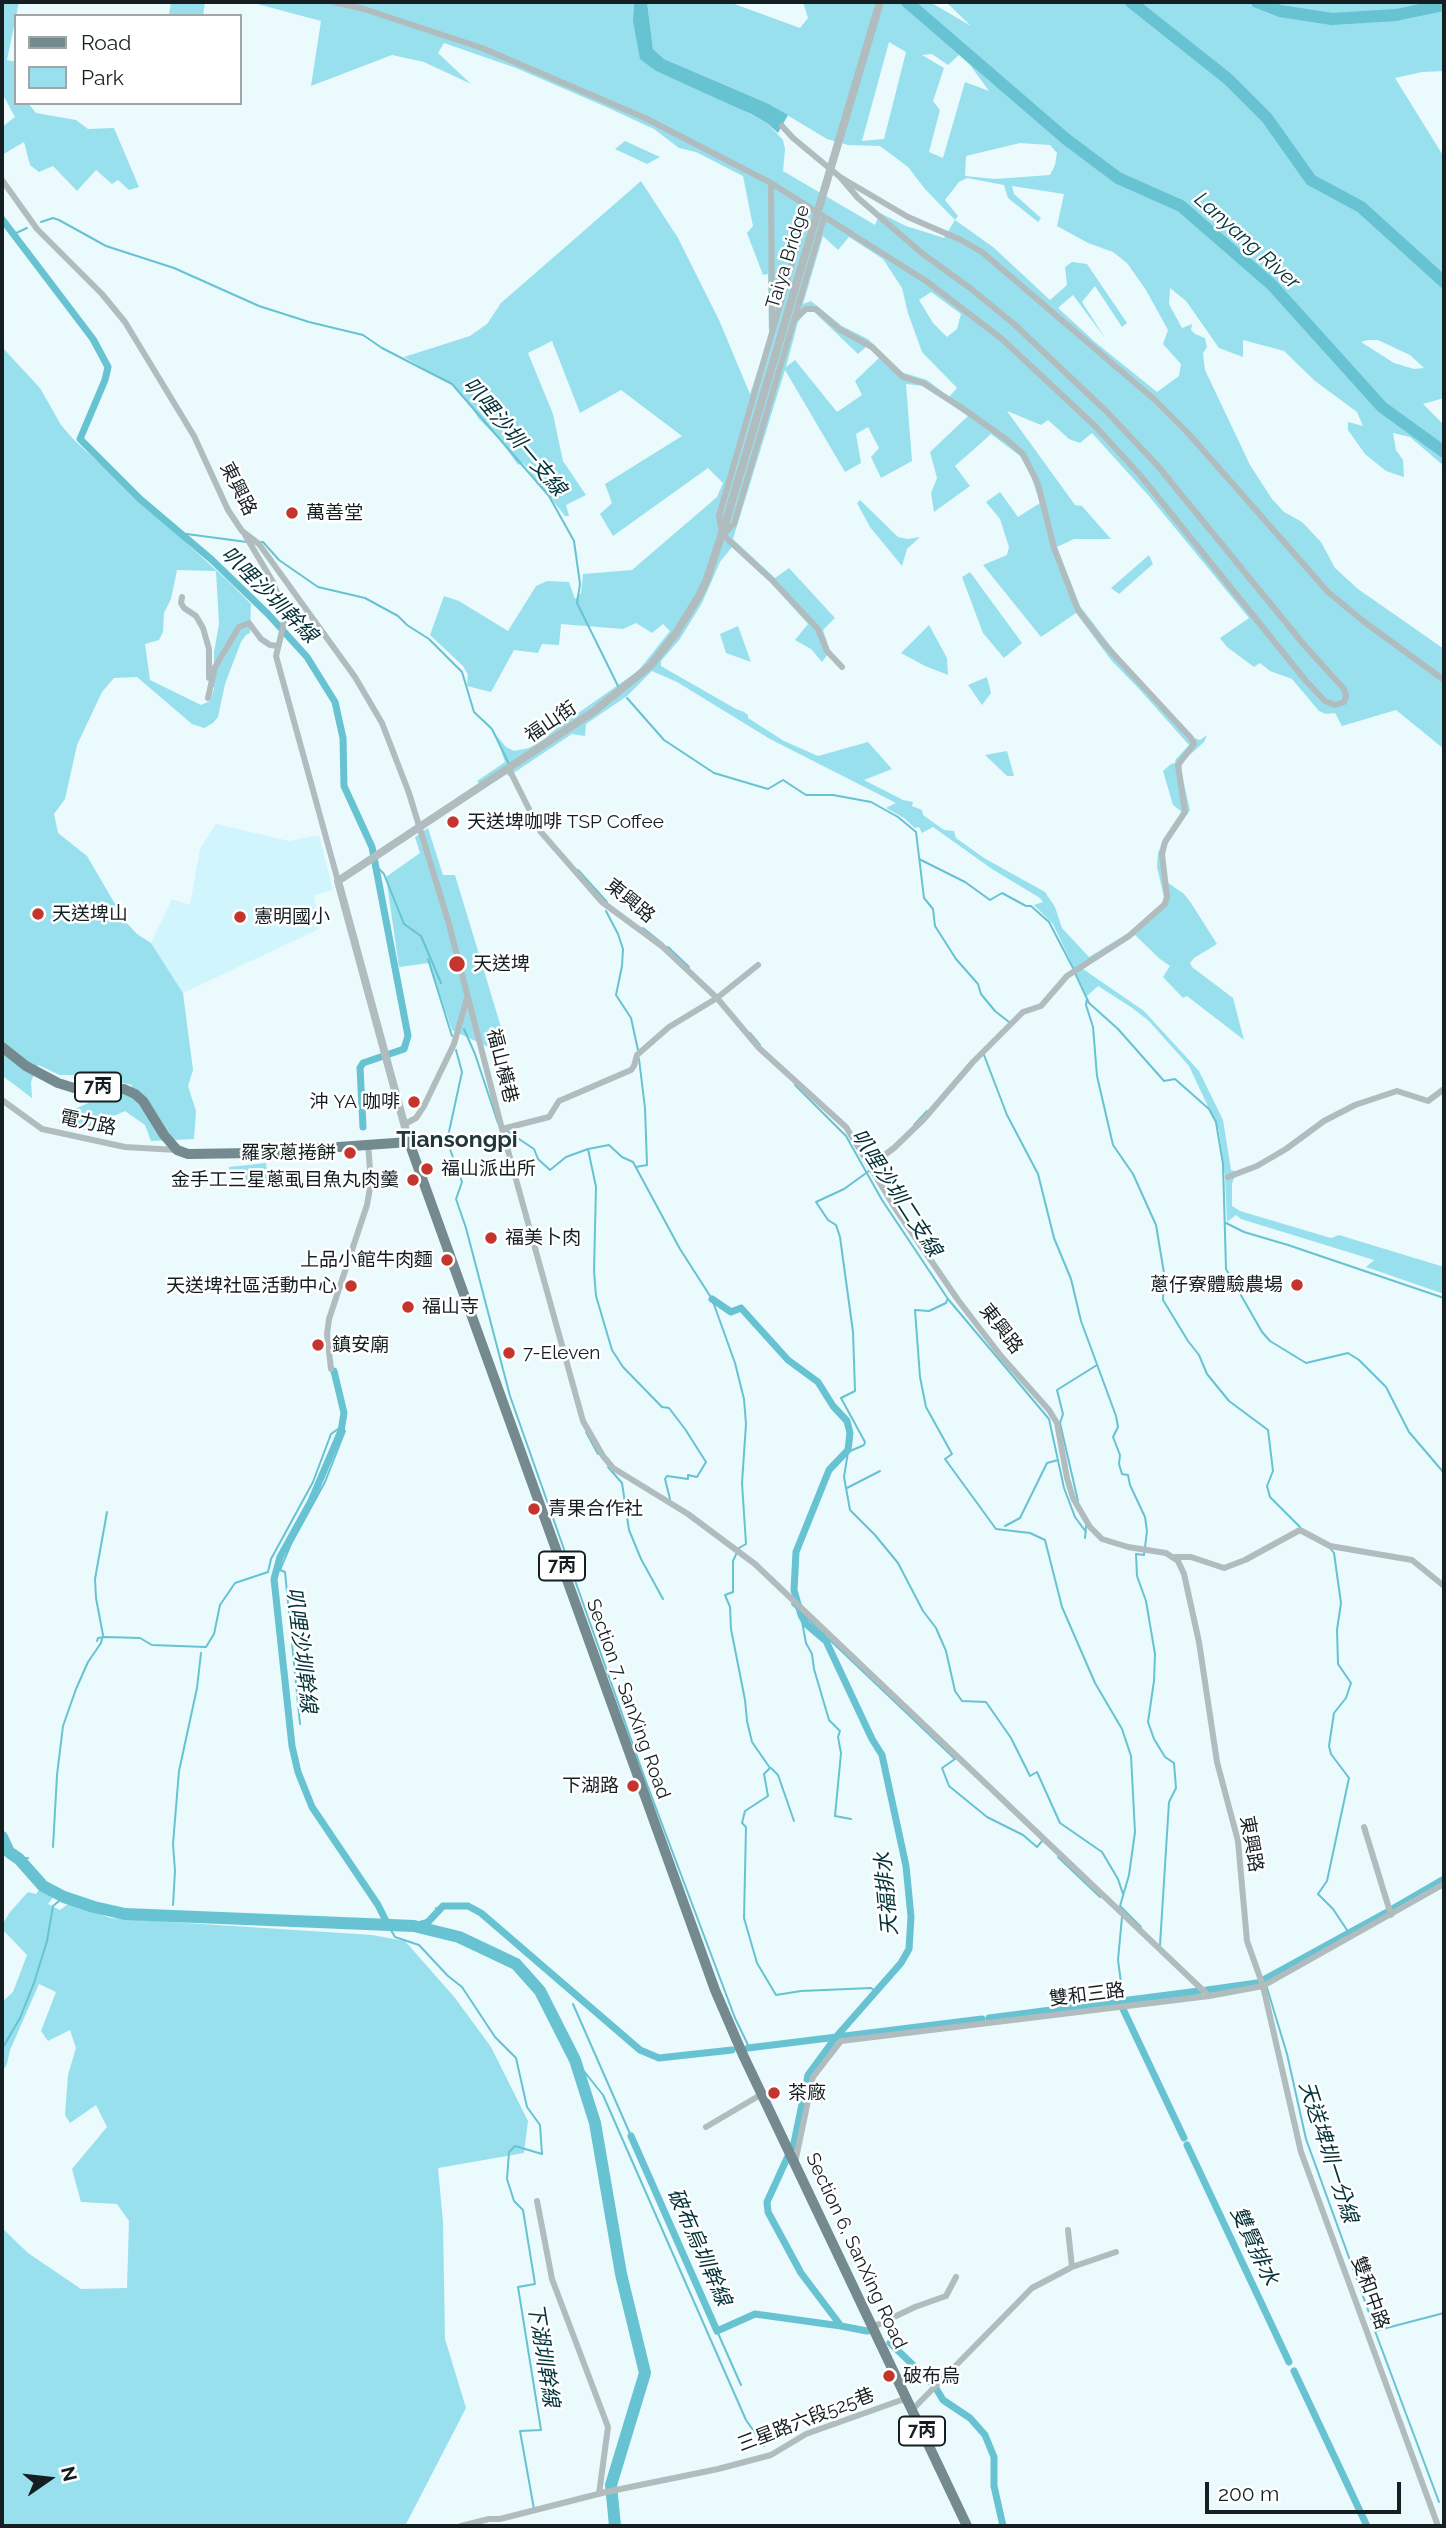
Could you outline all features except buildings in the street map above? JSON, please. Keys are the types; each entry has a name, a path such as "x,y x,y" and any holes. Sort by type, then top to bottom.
{"main road":[{"name":"7丙","path":"2,1047 26,1066 58,1083 74,1088 124,1089 135,1094 143,1101 164,1135 177,1150"},
{"path":"177,1150 188,1154 214,1155 410,1142"},
{"name":"Section 7, SanXing Road","path":"410,1142 715,1990"},
{"name":"Section 6, SanXing Road","path":"715,1990 967,2526"}],"street":[{"path":"334,2 364,9 482,48 645,118 771,183 926,281 1002,340 1095,426 1140,475 1306,681 1325,701 1335,705 1344,702 1344,689 1305,646 1157,465 1107,411 1014,324 923,254 858,198 840,177"},
{"name":"Taiya Bridge","path":"726,521 880,2"},
{"path":"782,126 840,177 908,217 982,252 1156,400 1328,592 1444,680"},
{"name":"東興路","path":"2,180 37,229 102,294 125,322 194,436 228,510 243,531 259,544 366,694 391,745 410,793 418,827"},
{"path":"771,183 772,336"},
{"name":"福山街","path":"723,535 719,516 808,208"},
{"name":"福山街","path":"723,535 734,524 824,218"},
{"path":"794,320 806,309 816,309 839,329 872,347 903,377 923,383 968,412 1027,459 1038,484 1054,548 1078,610 1105,645 1194,744 1178,765 1186,808 1163,848 1162,862 1167,897 1163,907 1129,936 1067,976 1041,1006 1023,1012 973,1062 924,1119 894,1148 870,1166"},
{"name":"福山街","path":"338,881 600,707 651,665 676,634 699,596 726,521"},
{"path":"243,531 277,592 284,612 282,635 276,656 410,1142"},
{"path":"723,535 772,580 818,629 827,651 842,667"},
{"path":"182,597 184,608 196,616 203,628 209,649 210,687"},
{"path":"208,698 215,667 239,627 249,623 261,639 270,645 278,646"},
{"name":"東興路","path":"509,769 540,831 593,892 614,912 663,947 717,998 760,1048 846,1128 895,1208 958,1300 1057,1423 1073,1498 1090,1527 1102,1539 1113,1543 1175,1557 1184,1574 1199,1642 1217,1762 1238,1841 1247,1941 1262,1982"},
{"name":"福山橫巷","path":"418,827 449,924 502,1129 583,1421 594,1441 613,1468 723,1538 800,1606 1204,1991"},
{"path":"502,1129 549,1117 559,1101 631,1070 635,1066 636,1055 669,1027 717,998 758,965"},
{"path":"405,1125 416,1118 424,1106 454,1044 467,996"},
{"path":"460,1023 475,1028"},
{"path":"1228,1177 1257,1166 1324,1121 1355,1105 1397,1091 1428,1101 1444,1090"},
{"name":"電力路","path":"2,1100 42,1129 125,1147 177,1150"},
{"path":"331,1369 327,1334 329,1319 368,1205 371,1182 368,1144"},
{"path":"1175,1557 1191,1557 1224,1568 1245,1560 1300,1530 1330,1546 1412,1560 1444,1586"},
{"path":"1364,1827 1390,1911"},
{"name":"雙和三路","path":"795,2163 813,2077 841,2041 1262,1982 1444,1884"},
{"name":"雙和中路","path":"1262,1982 1301,2152 1438,2526"},
{"path":"706,2127 762,2094"},
{"path":"537,2200 552,2279 608,2427 603,2493"},
{"path":"1068,2230 1072,2267"},
{"path":"912,2410 1032,2288 1072,2267 1116,2252"},
{"path":"874,2331 915,2307 946,2296 956,2277"},
{"name":"三星路六段525巷","path":"461,2526 771,2455 806,2434 906,2398"}],"shaded area":[{"path":"634,2 647,2 653,49 664,59 767,103 788,115 778,133 751,114 656,71 640,59 633,21"},
{"name":"憲明國小","path":"216,824 289,841 319,835 333,890 314,895 319,929 183,993 151,943 172,899 190,905 200,849"}],"green space":[{"path":"2,2 19,2 17,14 14,14 7,60 14,62 14,105 30,105 36,113 76,120 88,129 114,128 139,187 129,190 118,180 112,184 96,170 77,191 53,166 39,172 30,165 24,142 2,155 2,127 15,117 2,93"},
{"path":"171,2 205,2 203,14 169,14"},
{"path":"250,2 634,2 633,21 656,71 767,123 783,140 783,171 875,225 880,213 906,226 944,238 955,220 908,167 880,146 848,145 827,139 767,103 664,59 653,49 647,2 729,2 800,28 808,18 803,2 930,2 971,26 946,2 1444,2 1444,71 1422,72 1395,78 1444,157 1444,398 1423,404 1444,425 1444,466 1410,437 1393,433 1396,450 1403,460 1404,477 1386,471 1365,454 1348,430 1348,422 1363,426 1357,412 1315,381 1284,351 1243,340 1243,357 1219,348 1186,301 1170,288 1169,304 1182,328 1192,324 1191,330 1205,338 1205,370 1250,465 1272,499 1284,512 1302,522 1321,542 1335,568 1358,589 1444,649 1444,749 1396,710 1342,726 1335,713 1326,714 1319,711 1292,679 1270,671 1260,663 1254,667 1227,647 1220,638 1249,618 1148,495 1092,433 1080,443 1069,439 1048,420 1041,425 1007,411 1075,505 1082,506 1111,539 1074,539 1057,547 1080,606 1129,670 1194,738 1200,740 1207,735 1204,742 1182,762 1181,771 1190,810 1168,841 1164,855 1167,882 1184,894 1217,944 1190,963 1233,998 1244,1040 1187,996 1183,998 1163,977 1170,966 1135,935 1083,969 1144,1011 1199,1071 1223,1120 1231,1170 1241,1173 1234,1178 1232,1184 1232,1206 1240,1211 1331,1238 1339,1235 1444,1267 1444,1294 1366,1267 1374,1260 1241,1219 1236,1215 1227,1222 1219,1130 1189,1066 1149,1021 1131,1007 1098,986 1087,996 1053,924 1034,905 1043,902 1040,898 992,869 933,827 922,833 919,827 915,828 886,808 896,803 770,739 677,682 652,671 627,696 586,724 585,736 572,734 515,772 483,789 477,781 505,762 496,735 506,747 514,751 529,748 638,671 670,631 663,624 652,633 636,623 623,629 561,624 559,645 542,644 538,653 514,650 491,692 467,686 468,675 463,666 430,635 444,596 459,601 508,631 536,586 547,581 569,582 575,599 581,593 583,574 632,570 717,497 723,483 708,468 613,536 600,514 612,503 605,484 682,436 621,390 580,413 552,341 528,353 553,414 563,461 586,495 566,505 569,516 565,516 523,463 518,465 501,441 479,419 464,396 451,384 404,357 470,336 487,324 501,303 641,181 678,238 719,320 750,394 769,335 768,274 763,275 747,233 753,226 743,176 696,152 679,148 654,129 604,106 516,68 444,43 438,53 471,84 424,62 392,55 311,86 321,21","holes":["889,42 906,52 884,139 862,141","932,54 948,65 959,55 989,91 965,82 943,158 929,152 940,110 933,101 944,68 922,55","1020,143 1050,145 1057,153 1050,175 995,179 965,176 966,156","967,178 1004,185 1008,198 1038,222 1041,218 1014,194 1012,186 1064,194 1057,226 1088,243 1113,252 1127,263 1146,290 1168,330 1163,344 1181,364 1179,376 1157,392 1058,308 1073,295 1105,338 1082,302 1095,286 1122,327 1127,323 1087,264 1072,262 1065,267 1067,285 1050,300 993,247 955,220 958,216 945,200 959,182","823,236 838,250 849,237 883,259 902,288 922,352 957,388 949,397 927,380 901,372 868,339 842,326 811,301 803,304","931,292 961,314 957,329 947,337 933,323 919,300","812,310 858,354 867,346 879,358 855,381 862,395 837,412 795,360 786,367 798,322 807,311","1378,340 1410,355 1424,368 1414,369 1394,363 1361,342","785,370 845,472 861,463 856,434 868,427 879,448 871,457 881,478 912,461 906,384 923,386 968,416 930,452 937,478 931,493 934,512 970,486 955,466 991,434 1020,456 1031,476 1040,503 1018,517 1000,492 986,502 1000,519 1009,547 1007,555 983,565 1041,637 1076,613 1111,660 1189,745 1175,763 1163,771 1173,805 1182,812 1164,838 1158,853 1157,867 1164,897 1162,903 1130,932 1089,957 1062,928 1055,907 1045,892 984,858 956,838 954,831 944,830 923,815 922,810 912,806 913,802 903,800 864,780 892,769 868,742 818,756 784,741 748,718 744,712 661,666 661,661 680,639 702,603 720,562 732,547 770,582 808,624 795,640 811,649 822,662 830,651 823,630 835,618 789,568 775,578 733,539"]},
{"path":"625,141 660,157 647,164 615,149"},
{"path":"2,347 40,388 61,425 74,440 228,581 251,604 250,633 241,642 225,684 218,717 213,723 204,728 192,724 137,677 114,678 102,692 77,745 65,799 54,814 58,833 87,856 125,921 137,934 151,943 183,993 193,1070 188,1086 196,1111 194,1139 151,1141 145,1125 125,1111 104,1120 99,1134 58,1122 75,1109 110,1093 131,1093 132,1085 86,1075 60,1075 38,1065 31,1082 32,1098 2,1077","holes":["177,570 216,571 219,624 214,652 214,689 210,701 201,705 150,680 145,644 159,640 163,632 164,613 171,599"]},
{"path":"860,500 898,537 920,537 907,549 902,566 870,527 857,503"},
{"path":"1149,555 1153,564 1119,594 1111,588"},
{"path":"970,572 1022,643 1004,658 983,633 962,577"},
{"path":"929,625 947,658 948,675 901,653"},
{"path":"738,626 751,662 726,653 720,634"},
{"path":"987,677 991,693 982,705 968,685"},
{"path":"1007,751 1014,776 1007,776 985,755"},
{"path":"428,828 443,875 455,875 501,1027 488,1047 452,1030 429,963 399,967 386,877 420,853 415,837"},
{"path":"266,1163 268,1181 231,1184 229,1167"},
{"path":"41,1887 54,1896 48,1904 60,1910 73,1903 110,1918 372,1935 405,1941 455,1998 491,2047 528,2121 524,2153 438,2168 443,2222 445,2339 466,2408 405,2526 2,2526 2,2228 28,2253 81,2289 127,2288 129,2221 117,2204 81,2202 72,2169 107,2127 96,2105 70,2123 65,2115 68,2075 76,2048 70,2030 48,2041 41,2031 56,1992 39,1984 2,2072 2,2002 13,1992 27,1955 2,1929 2,1925 28,1892 36,1894"}],"waterway":[{"name":"Lanyang River","path":"907,2 1066,139 1118,178 1181,206 1272,285 1382,407 1444,452"},
{"name":"Lanyang River","path":"1131,2 1228,79 1267,118 1311,180 1361,207 1444,282"},
{"name":"Lanyang River","path":"1257,2 1280,11 1332,19 1396,15 1444,5"},
{"name":"叭哩沙圳一支線","path":"41,222 53,218 59,220 106,246 174,268 259,306 363,335 382,348 452,384 549,496 574,541 580,584 577,603 618,686"},
{"name":"叭哩沙圳幹線","path":"2,219 93,339 108,367 80,439 140,499 212,560 268,614 307,657 335,702 343,738 344,786 372,847 408,1036 404,1049 363,1063 360,1068 363,1127"},
{"name":"叭哩沙圳一支線","path":"14,234 27,228"},
{"name":"叭哩沙圳二支線","path":"179,533 247,542"},
{"name":"叭哩沙圳二支線","path":"260,542 279,560 318,587 365,598 398,616 429,639 462,672 474,712 492,729 509,764"},
{"name":"叭哩沙圳一支線","path":"627,698 664,740 714,773 768,789 783,780 806,795 833,795 871,802 898,817 916,832 924,898 933,909 935,926 956,959 978,984 981,994 995,1011 1009,1022"},
{"name":"叭哩沙圳一支線","path":"919,859 965,882 990,900 1002,893 1031,906 1049,922 1073,968"},
{"path":"376,866 384,874 404,924 421,936 441,983"},
{"name":"叭哩沙圳二支線","path":"578,870 607,902"},
{"path":"606,911 623,949 616,995 631,1018 638,1050"},
{"name":"叭哩沙圳二支線","path":"643,928 663,944"},
{"name":"叭哩沙圳二支線","path":"668,947 689,967"},
{"path":"428,959 452,1036"},
{"name":"叭哩沙圳一支線","path":"1075,973 1089,1003 1118,1029 1164,1081 1175,1079 1209,1109 1216,1122 1223,1164 1226,1269 1262,1332 1270,1341 1306,1363 1348,1353 1359,1360 1386,1387 1409,1432 1444,1473"},
{"path":"1087,999 1086,1005 1093,1027 1097,1076 1113,1145 1133,1174 1156,1225 1164,1273 1163,1300 1199,1355 1207,1374 1229,1401 1268,1430 1273,1471 1267,1486 1270,1497 1300,1527"},
{"path":"464,1029 498,1123"},
{"name":"叭哩沙圳二支線","path":"750,1033 760,1045"},
{"path":"456,1050 462,1072 447,1141 462,1182 456,1199 510,1396 645,1779 735,2018 749,2047"},
{"path":"984,1055 1007,1115 1038,1174 1054,1238 1071,1279 1081,1321 1116,1416 1118,1427 1113,1437 1120,1455 1122,1474 1128,1475 1145,1517 1147,1531 1144,1555 1136,1554 1137,1576 1146,1601 1155,1654 1148,1722 1165,1757 1174,1763 1176,1788 1169,1802 1160,1945"},
{"path":"636,1167 647,1165 645,1108 639,1059"},
{"path":"795,1085 846,1136 882,1200 948,1299 1049,1419 1064,1488 1075,1517 1086,1532"},
{"path":"914,1125 927,1111"},
{"path":"507,1131 534,1149 538,1159 550,1170 566,1157 588,1149 596,1187 596,1296 612,1350 623,1367 662,1407 669,1408 706,1462 697,1477 688,1475 688,1479 667,1476 665,1479 670,1499"},
{"path":"588,1149 609,1145 622,1157 633,1162 680,1249 712,1299 735,1363 744,1399 746,1424 742,1483 746,1544 739,1548 733,1561 733,1592 725,1595 730,1607 731,1629 752,1742 770,1768 764,1774 768,1796 745,1811 742,1823 746,1827 744,1918 757,1963 776,1995 801,1991 871,1988 875,1991"},
{"path":"869,1171 844,1189 816,1202 828,1220 836,1225 840,1237 853,1332 855,1391 841,1398 865,1442 848,1452 844,1477 850,1510 898,1563 923,1611 936,1628 946,1651 955,1691 962,1701 986,1702 1011,1738 1030,1776 1037,1772 1060,1823 1102,1852 1118,1879 1123,1894"},
{"path":"1226,1223 1244,1232 1444,1298"},
{"name":"天福排水","path":"712,1299 731,1312 741,1308 788,1360 818,1382 833,1406 847,1421 850,1433 848,1450 829,1470 796,1552 794,1590 801,1615 806,1624 826,1641 882,1755 906,1866 911,1917 909,1949 901,1963 836,2037 808,2075 794,2143 767,2202 768,2212 801,2273 841,2326 867,2331"},
{"name":"叭哩沙圳二支線","path":"947,1300 929,1311 915,1310 920,1377 926,1407 952,1454 945,1459 996,1529 1030,1533 1045,1540 1062,1607 1095,1683 1122,1729 1131,1756 1135,1832 1129,1875 1120,1906 1141,1927"},
{"path":"1078,1501 1060,1423 1063,1414 1057,1390 1097,1365"},
{"name":"叭哩沙圳幹線","path":"334,1371 344,1413 341,1431 311,1501 280,1557 274,1579 292,1746 298,1772 312,1807 378,1905 388,1925"},
{"path":"97,1641 98,1638 105,1637 140,1638 152,1645 206,1647 214,1634 220,1605 235,1583 268,1572 271,1559 313,1482 331,1434 341,1430"},
{"path":"300,1724 285,1572 280,1570 325,1482 344,1430"},
{"path":"586,1432 598,1454"},
{"path":"1005,1526 1020,1518 1047,1463 1058,1460"},
{"path":"608,1467 622,1483 629,1530 663,1599"},
{"path":"847,1488 880,1471"},
{"path":"53,1847 63,1726 76,1689 103,1635 95,1579 107,1512"},
{"path":"1085,1538 1086,1526"},
{"path":"1330,1548 1334,1553 1341,1603 1337,1630 1338,1664 1351,1683 1346,1698 1334,1713 1329,1746 1331,1754 1349,1778 1327,1881 1318,1894 1333,1909 1349,1933"},
{"path":"792,1604 955,1759 942,1768 949,1786 987,1817 1023,1835 1037,1847 1042,1841"},
{"path":"801,1616 806,1643 812,1654 829,1720 840,1731 838,1737 841,1753 835,1816 851,1819"},
{"path":"173,1905 173,1844 179,1771 197,1688 201,1653"},
{"path":"771,1768 778,1775 794,1821"},
{"path":"2,1837 9,1852 19,1859 43,1886 64,1897 94,1907 125,1914 414,1926 459,1937 516,1964 540,1991 575,2060 595,2123 621,2274 645,2373 611,2485 615,2526"},
{"path":"2,1856 9,1852"},
{"path":"1058,1857 1100,1897"},
{"path":"19,1859 28,1858"},
{"path":"1394,1908 1444,1879"},
{"path":"2,2049 20,2018 34,1983 47,1941 53,1906 64,1897"},
{"path":"414,1926 428,1922 443,1906 468,1906 481,1913 640,2050 659,2058 732,2050"},
{"path":"1265,1979 1389,1911"},
{"path":"171,1916 172,1912"},
{"name":"叭哩沙圳二支線","path":"1122,1917 1118,1960 1123,1998"},
{"name":"下湖圳幹線","path":"388,1925 395,1937 419,1945 462,1987 495,2037 516,2058 527,2107 540,2125 542,2154 515,2146 509,2152 507,2179 514,2201 523,2210 535,2284 518,2287 541,2430 520,2431 534,2509"},
{"path":"1207,1990 1257,1983"},
{"name":"天送埤圳一分線","path":"1267,1988 1287,2054 1306,2139 1372,2321"},
{"path":"989,2018 1199,1991"},
{"path":"573,2004 631,2136"},
{"name":"雙賢排水","path":"1123,2009 1184,2138"},
{"path":"748,2048 982,2019"},
{"path":"575,2060 603,2095 746,2420 764,2446"},
{"name":"破布烏圳幹線","path":"631,2136 717,2331 755,2314 841,2326"},
{"name":"雙賢排水","path":"1187,2145 1289,2362"},
{"path":"1439,2502 1375,2331 1444,2313"},
{"path":"717,2331 741,2385"},
{"name":"天福排水","path":"890,2343 934,2385 943,2400 970,2418 985,2435 994,2457 994,2486 1003,2526"},
{"name":"雙賢排水","path":"1294,2371 1367,2526"}],"place":[{"name":"萬善堂","path":"292,513"},
{"name":"天送埤咖啡 TSP Coffee","path":"453,822"},
{"name":"天送埤山","path":"38,914"},
{"name":"憲明國小","path":"240,917"},
{"name":"天送埤","path":"457,964"},
{"name":"沖 YA 咖啡","path":"414,1102"},
{"name":"羅家蔥捲餅","path":"350,1153"},
{"name":"福山派出所","path":"427,1169"},
{"name":"金手工三星蔥虱目魚丸肉羹","path":"413,1180"},
{"name":"福美卜肉","path":"491,1238"},
{"name":"上品小館牛肉麵","path":"447,1260"},
{"name":"蔥仔寮體驗農場","path":"1297,1285"},
{"name":"天送埤社區活動中心","path":"351,1286"},
{"name":"福山寺","path":"408,1307"},
{"name":"鎮安廟","path":"318,1345"},
{"name":"7-Eleven","path":"509,1353"},
{"name":"青果合作社","path":"534,1509"},
{"name":"下湖路","path":"633,1786"},
{"name":"茶廠","path":"774,2093"},
{"name":"破布烏","path":"889,2376"}],"district":[{"name":"Tiansongpi","path":"457,1140"}]}
